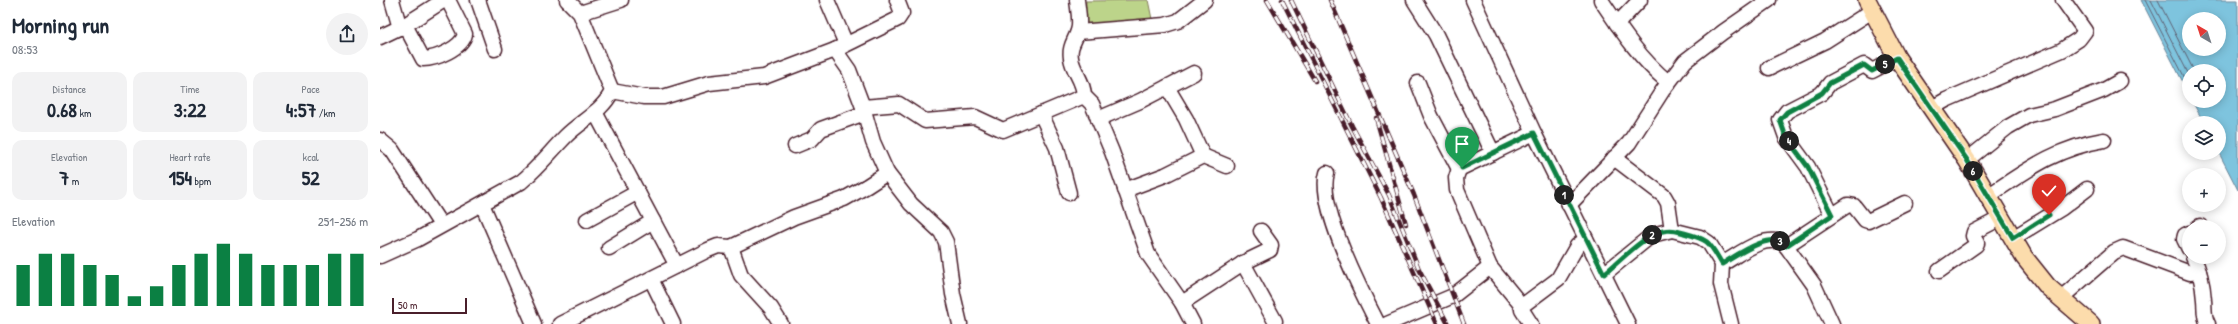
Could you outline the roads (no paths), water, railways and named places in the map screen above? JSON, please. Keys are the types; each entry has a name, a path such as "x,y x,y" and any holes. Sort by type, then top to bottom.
{"main road":[{"path":"1870,6 1897,58 1967,160 2024,257 2048,287 2091,324"}],"street":[{"path":"392,0 403,27 423,59 436,56 461,43 465,34 448,0"},
{"path":"380,37 403,27 444,0"},
{"path":"478,0 495,49"},
{"path":"567,0 580,13 612,91"},
{"path":"580,13 621,0"},
{"path":"827,0 848,70 864,110 873,142 886,173 901,193 944,236 948,247 952,286 960,324"},
{"path":"612,91 644,97 664,97 709,83 764,76 841,47 898,19 902,13 897,0"},
{"path":"1081,0 1077,0 1078,32 1072,41 1071,58 1084,85 1084,96"},
{"path":"1078,32 1165,26 1178,21 1205,0"},
{"path":"1414,0 1436,35 1493,153"},
{"path":"1473,0 1534,133 1628,324"},
{"path":"1601,0 1643,60 1668,82"},
{"path":"1617,24 1640,0"},
{"path":"1569,206 1629,143 1668,82 1685,61 1768,0"},
{"path":"1932,108 1946,100 2062,50 2079,39 2085,31 2063,0"},
{"path":"1769,68 1825,41 1870,6"},
{"path":"1832,215 1808,167 1786,137 1780,120 1787,112 1822,93 1830,83 1864,65 1872,71 1897,58"},
{"path":"1098,119 1168,87 1194,73"},
{"path":"1967,160 2008,127 2029,115 2055,109 2104,90 2120,81"},
{"path":"1418,83 1433,121 1459,168 1456,178 1457,190 1490,267 1522,306 1522,310 1531,324"},
{"path":"1168,87 1186,119 1203,156 1227,166"},
{"path":"380,256 418,239 521,182 533,173 566,136 595,112 608,98 612,91"},
{"path":"795,146 812,139 821,129 864,110 899,104 925,121 975,117 1003,130 1084,96"},
{"path":"1084,96 1090,101 1098,119 1148,254 1182,303 1193,324"},
{"path":"595,112 677,266"},
{"path":"1041,114 1057,148 1069,193"},
{"path":"1459,168 1534,133"},
{"path":"380,140 392,150 442,226"},
{"path":"1988,196 2031,168 2068,148 2104,140"},
{"path":"1125,190 1165,175 1203,156"},
{"path":"1614,158 1664,196 1668,203 1672,230"},
{"path":"560,324 718,246 731,247 794,216 844,199 886,173"},
{"path":"1327,173 1326,197 1333,221 1354,275 1378,324"},
{"path":"2013,238 2062,208 2087,189"},
{"path":"587,220 638,192"},
{"path":"1786,246 1851,204 1865,220 1872,221 1906,203"},
{"path":"482,204 534,324"},
{"path":"1939,271 1976,245 1977,243 1973,236 1974,232 2001,218"},
{"path":"609,248 653,221"},
{"path":"1182,303 1243,264 1271,249 1271,245 1261,230"},
{"path":"1604,274 1652,235 1672,230 1707,240 1722,264 1721,284 1731,324"},
{"path":"1522,306 1558,279 1577,246 1586,239"},
{"path":"1722,264 1757,244 1770,240 1781,242 1786,246 1814,285 1832,324"},
{"path":"731,247 741,275 771,308 781,324"},
{"path":"2062,298 2114,252 2123,248 2190,274 2199,272"},
{"path":"1243,264 1275,321"},
{"path":"2196,264 2199,272 2204,300 2204,319 2208,324"},
{"path":"1387,324 1453,296 1490,267"},
{"path":"651,278 673,324"}],"water":[{"path":"2141,0 2238,0 2238,190 2223,160 2226,160 2226,116 2200,116 2196,108 2226,108 2226,64 2182,64 2182,80"}],"railway":[{"path":"1267,0 1315,81"},
{"path":"1282,0 1381,198 1437,324"},
{"path":"1291,0 1352,126 1389,195 1419,269 1448,324"},
{"path":"1330,0 1414,195 1464,324"},
{"path":"1376,118 1406,224"}]}
